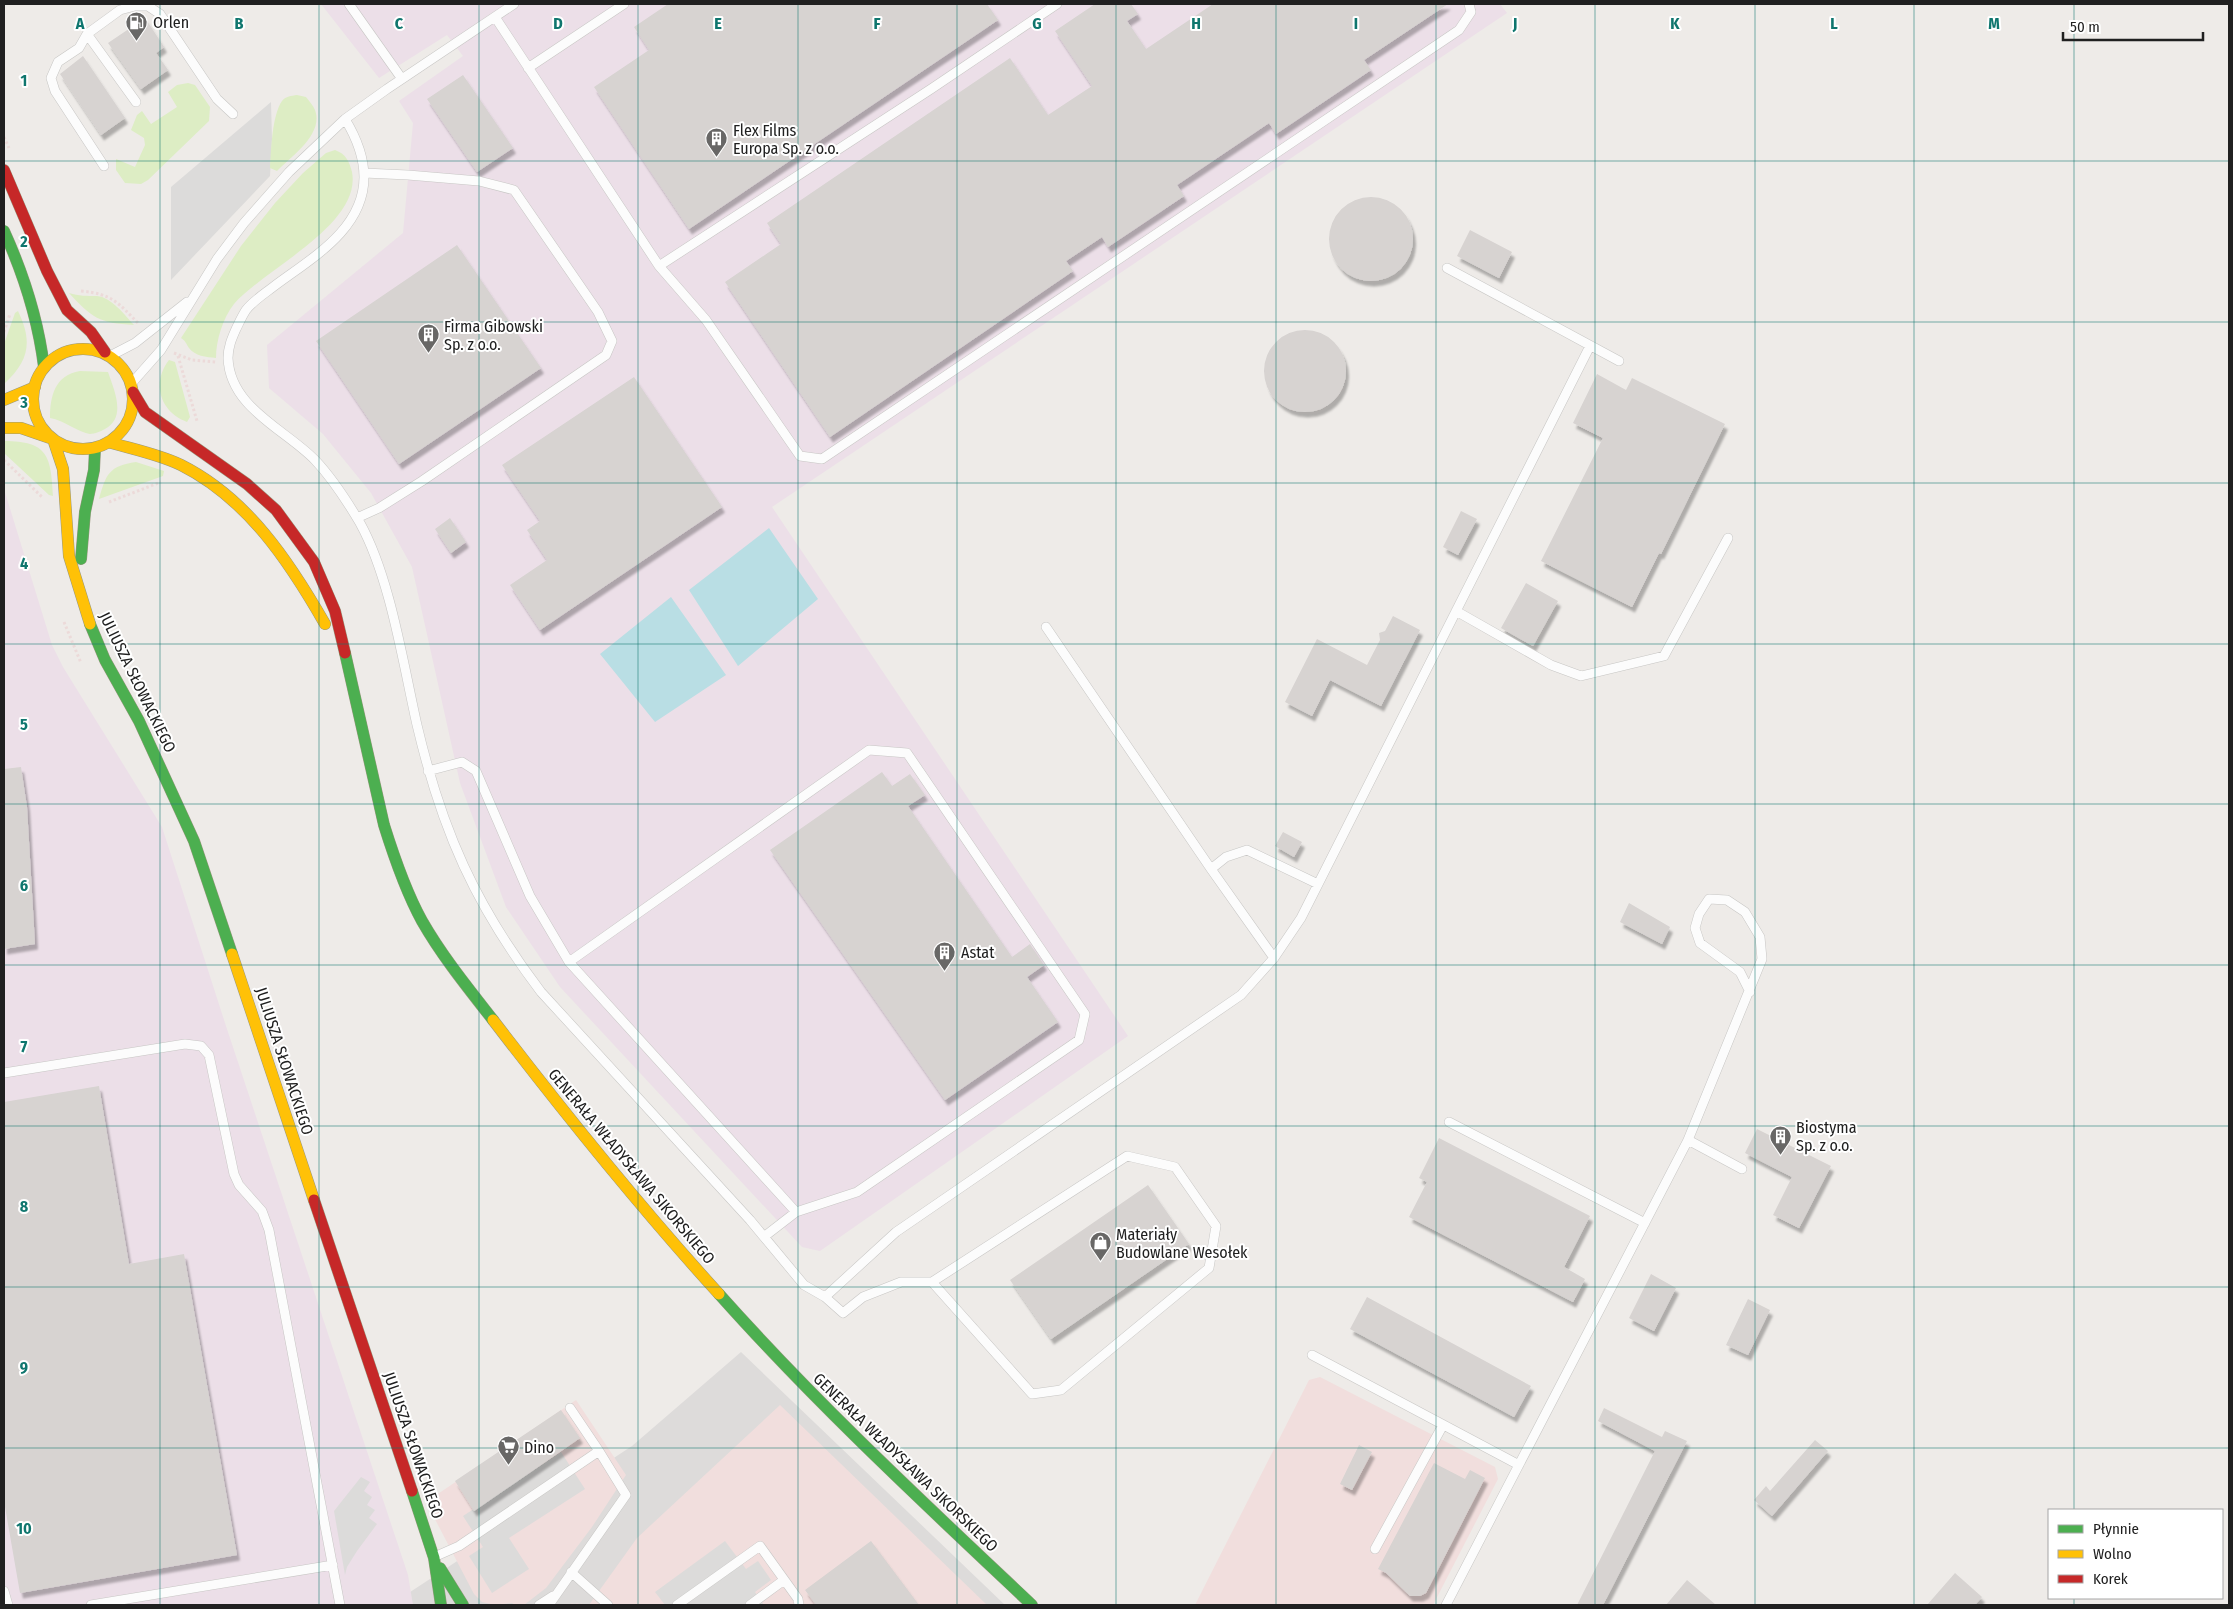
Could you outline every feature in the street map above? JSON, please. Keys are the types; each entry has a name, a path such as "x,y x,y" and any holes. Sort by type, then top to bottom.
{"main road":[{"path":"4,170 56,290 67,310 91,332 108,354 123,368 132,388 132,412 123,430 108,442 95,448 70,447 21,428 4,428"},
{"path":"4,231 30,299 42,344 44,367"},
{"path":"52,439 42,427 33,405 35,387 44,367 61,353 71,350 82,348 108,354"},
{"path":"4,400 35,387"},
{"name":"GENERAŁA WŁADYSŁAWA SIKORSKIEGO","path":"132,388 145,412 247,484 276,510 314,562 324,581 335,611 379,806 393,853 421,919 445,958 559,1106 660,1227 753,1333 892,1474 1032,1605"},
{"name":"JULIUSZA SŁOWACKIEGO","path":"52,439 63,469 69,556 94,635 144,730 194,841 434,1558 442,1605"},
{"name":"GENERAŁA WŁADYSŁAWA SIKORSKIEGO","path":"108,442 155,454 183,465 211,483 243,510 284,556 309,594 346,661"},
{"name":"JULIUSZA SŁOWACKIEGO","path":"78,586 85,512 94,470 95,448"},
{"name":"JULIUSZA SŁOWACKIEGO","path":"434,1558 463,1605"}],"lane":[{"path":"349,4 402,79"},
{"path":"132,388 161,350 193,297 244,223 289,172 345,120 402,79 514,4"},
{"path":"528,68 624,4"},
{"path":"659,266 931,89 1057,4"},
{"path":"495,17 659,266 706,320 800,456 822,459 1459,30 1471,12 1469,4"},
{"path":"104,166 55,91 51,78 58,62 79,48 88,34 120,10 134,6 148,6 160,14 217,99 233,114"},
{"path":"88,34 136,102"},
{"path":"345,120 357,139 362,158 364,174 361,198 350,222 328,245 258,299 246,311 230,340 229,362 231,374 239,392 252,408 314,459 340,490 357,518 379,569 390,606 428,771 443,818 479,900 518,961 541,992 765,1236 804,1285 825,1297 843,1313 863,1298 901,1282 932,1282 1127,1156 1175,1167 1216,1226 1209,1268 1061,1390 1032,1394 932,1282"},
{"path":"357,518 379,508 422,481 606,355 612,341 598,312 514,190 479,181 408,175 364,174"},
{"path":"1447,268 1619,361"},
{"path":"108,354 135,343 193,297"},
{"path":"825,1297 896,1232 1241,994 1274,958 1301,918 1590,346"},
{"path":"1456,611 1552,665 1581,676 1664,656 1728,538"},
{"path":"1046,627 1274,958"},
{"path":"569,962 869,750 907,753 1085,1014 1080,1040 857,1192 796,1212 765,1236"},
{"path":"428,771 462,762 476,771 530,896 569,962 796,1212"},
{"path":"1211,869 1226,857 1246,850 1318,884"},
{"path":"1446,1605 1688,1140 1750,992 1762,959 1760,937 1745,912 1727,900 1709,899 1699,914 1695,928 1700,943 1740,972 1750,992"},
{"path":"4,1073 185,1044 201,1046 209,1055 234,1174 239,1185 262,1211 269,1230 340,1605"},
{"path":"1449,1122 1644,1223"},
{"path":"1688,1140 1742,1169"},
{"path":"1312,1356 1519,1465"},
{"path":"549,1605 626,1495 570,1408"},
{"path":"1376,1549 1443,1425"},
{"path":"434,1558 459,1546 599,1451"},
{"path":"677,1605 760,1546 798,1599 799,1605"},
{"path":"91,1605 333,1565"},
{"path":"571,1572 608,1605"},
{"path":"750,1605 784,1580"},
{"path":"4,1591 8,1605"},
{"path":"539,1605 555,1595"}],"path":[{"path":"75,288 106,295 116,301 140,325"},
{"path":"172,352 178,356 208,362 229,362"},
{"path":"178,356 197,416 197,422"},
{"path":"4,460 47,502"},
{"path":"101,506 165,480"},
{"path":"62,613 68,634 84,669"},
{"path":"571,1605 582,1605"}],"shaded area":[{"path":"321,4 1500,4 1507,13 772,507 1128,1036 820,1251 802,1247 560,987 506,907 460,783 412,567 371,493 323,434 269,388 267,345 403,233 413,123 399,101 463,56 447,35 379,78"},
{"path":"271,102 270,176 171,280 171,187"},
{"path":"4,489 52,645 63,667 162,827 408,1575 413,1605 4,1605"},
{"path":"741,1352 1005,1605 363,1605 398,1600 632,1446"},
{"path":"1320,1377 1495,1467 1498,1479 1433,1605 1195,1605 1309,1380"},
{"path":"576,1400 626,1475 592,1527 546,1588 524,1605 512,1603 495,1605 482,1602 474,1594 426,1502"},
{"path":"780,1405 987,1605 589,1605 637,1538"},
{"path":"561,1452 585,1489 509,1538 529,1569 492,1593 469,1556 483,1547 463,1516"},
{"path":"361,1477 370,1482 364,1491 372,1497 367,1505 375,1510 369,1518 377,1524 357,1551 347,1567 345,1575 334,1511"},
{"path":"725,1541 746,1569 758,1561 771,1580 755,1592 764,1605 665,1605 655,1592"}],"green space":[{"path":"188,83 195,85 210,107 209,121 148,180 141,184 125,183 116,170 116,159 135,167 145,145 144,138 131,130 137,115 142,111 151,124 177,107 168,92 177,85"},
{"path":"297,95 306,97 314,108 317,119 315,128 305,144 277,171 270,168 276,115 284,99"},
{"path":"335,150 346,158 352,172 351,191 342,210 327,228 308,245 248,290 234,304 221,330 216,358 194,353 181,338 241,246 275,203 303,173 326,153"},
{"path":"69,293 102,297 117,307 134,325 112,323 97,318 90,314"},
{"path":"18,311 26,332 26,351 19,367 4,384 4,344 15,313"},
{"path":"169,360 175,362 190,417 187,422 170,411 161,396 160,378"},
{"path":"80,371 108,372 117,403 116,418 112,424 105,429 90,434 50,418 51,402 56,388 65,377"},
{"path":"4,441 30,444 44,454 51,471 53,496 49,495 4,453"},
{"path":"136,462 164,471 163,476 99,499 107,477 114,469"}],"water":[{"path":"769,528 818,599 738,666 689,590"},
{"path":"671,597 726,675 655,722 600,654"}],"building":[{"name":"Flex Films Europa Sp. z o.o.","path":"668,4 987,4 998,20 689,229 594,87 649,50 634,27"},
{"path":"1095,4 1131,4 1138,14 1127,21 1146,49 1213,4 1448,4 1364,60 1371,70 1276,134 1269,123 1177,185 1184,196 1108,247 1102,237 1066,261 1073,271 830,437 725,282 781,244 767,223 1010,58 1048,115 1092,86 1055,31"},
{"path":"145,18 164,47 156,53 168,70 141,89 108,43"},
{"path":"83,56 125,118 101,135 60,74"},
{"path":"463,75 513,148 477,172 427,99"},
{"path":"1371,197 1394,204 1406,216 1413,239 1406,262 1394,274 1371,281 1348,274 1336,262 1329,239 1336,216 1348,204"},
{"path":"1470,230 1512,252 1499,278 1457,256"},
{"name":"Firma Gibowski Sp. z o.o.","path":"457,245 541,368 399,464 316,341"},
{"path":"1297,330 1313,330 1328,337 1339,348 1346,363 1343,387 1334,400 1313,412 1297,412 1282,405 1271,394 1264,379 1264,363 1271,348 1282,337"},
{"path":"1597,374 1626,390 1632,378 1725,424 1661,554 1659,553 1632,607 1541,561 1603,438 1573,423"},
{"path":"634,377 722,507 540,630 510,585 547,560 527,530 540,521 502,465"},
{"path":"1461,511 1477,519 1458,555 1443,547"},
{"path":"450,518 466,542 451,553 435,529"},
{"path":"1526,583 1558,601 1533,646 1501,628"},
{"path":"1393,616 1420,630 1381,706 1330,680 1312,716 1285,702 1317,639 1367,665 1380,640 1379,633 1385,631"},
{"path":"21,767 27,807 35,944 4,949 4,769"},
{"path":"882,772 892,786 910,774 925,795 908,806 1012,957 1030,944 1044,965 1027,977 1058,1022 945,1100 770,850"},
{"path":"1283,832 1302,842 1294,857 1275,846"},
{"path":"1629,903 1670,927 1662,944 1620,922"},
{"path":"99,1086 129,1264 184,1254 237,1555 20,1593 4,1501 4,1102"},
{"path":"1757,1129 1831,1166 1799,1228 1773,1215 1792,1177 1745,1153"},
{"path":"1439,1138 1590,1216 1564,1267 1585,1279 1573,1302 1409,1217 1427,1182 1419,1178"},
{"name":"Materiały Budowlane Wesołek","path":"1148,1185 1189,1244 1051,1339 1010,1280"},
{"path":"1651,1274 1676,1288 1654,1331 1629,1318"},
{"path":"1367,1297 1531,1386 1514,1417 1350,1329"},
{"path":"1748,1299 1770,1310 1748,1355 1726,1345"},
{"path":"1604,1408 1662,1437 1665,1431 1687,1441 1603,1605 1577,1605 1655,1451 1598,1421"},
{"name":"Dino","path":"561,1410 580,1438 474,1511 455,1481"},
{"path":"1815,1440 1828,1451 1772,1516 1754,1500 1766,1486 1770,1491"},
{"path":"1359,1445 1372,1452 1352,1490 1340,1484"},
{"path":"1434,1463 1465,1479 1470,1470 1485,1478 1426,1593 1420,1596 1410,1596 1386,1573 1378,1569"},
{"path":"871,1541 919,1605 816,1605 805,1590"},
{"path":"1955,1573 1982,1597 1975,1605 1927,1605"},
{"path":"1687,1580 1716,1605 1666,1605"}],"traffic: fast":[{"path":"4,231 18,264 29,298 38,332 44,367"},
{"path":"81,559 85,512 94,470 95,448"},
{"path":"90,624 105,660 139,721 194,841 232,954"},
{"path":"345,653 384,825 396,862 422,921 438,947 493,1020"},
{"path":"719,1294 833,1414 1032,1605"},
{"path":"412,1491 434,1558 441,1605"},
{"path":"440,1568 463,1605"}],"traffic: slow":[{"path":"83,349 93,350 111,357 125,371 132,389 133,399 132,409 125,427 111,441 93,448 83,449 73,448 55,441 41,427 34,409 33,399 34,389 41,371 55,357 73,350 83,349"},
{"path":"4,400 35,387"},
{"path":"4,428 21,428 53,439"},
{"path":"53,439 63,469 69,556 90,624"},
{"path":"108,442 181,465 205,479 226,495 246,513 281,555 297,577 325,624"},
{"path":"232,954 314,1200"},
{"path":"493,1020 603,1159 719,1294"}],"traffic: jam":[{"path":"4,170 47,271 67,310 91,332 105,352"},
{"path":"133,392 145,412 247,484 276,510 314,562 335,611 345,653"},
{"path":"314,1200 412,1491"}],"place":[{"name":"Orlen","path":"137,41"},
{"name":"Flex Films Europa Sp. z o.o.","path":"717,158"},
{"name":"Firma Gibowski Sp. z o.o.","path":"428,354"},
{"name":"Astat","path":"945,971"},
{"name":"Biostyma Sp. z o.o.","path":"1780,1155"},
{"name":"Materiały Budowlane Wesołek","path":"1100,1262"},
{"name":"Dino","path":"508,1466"}]}
